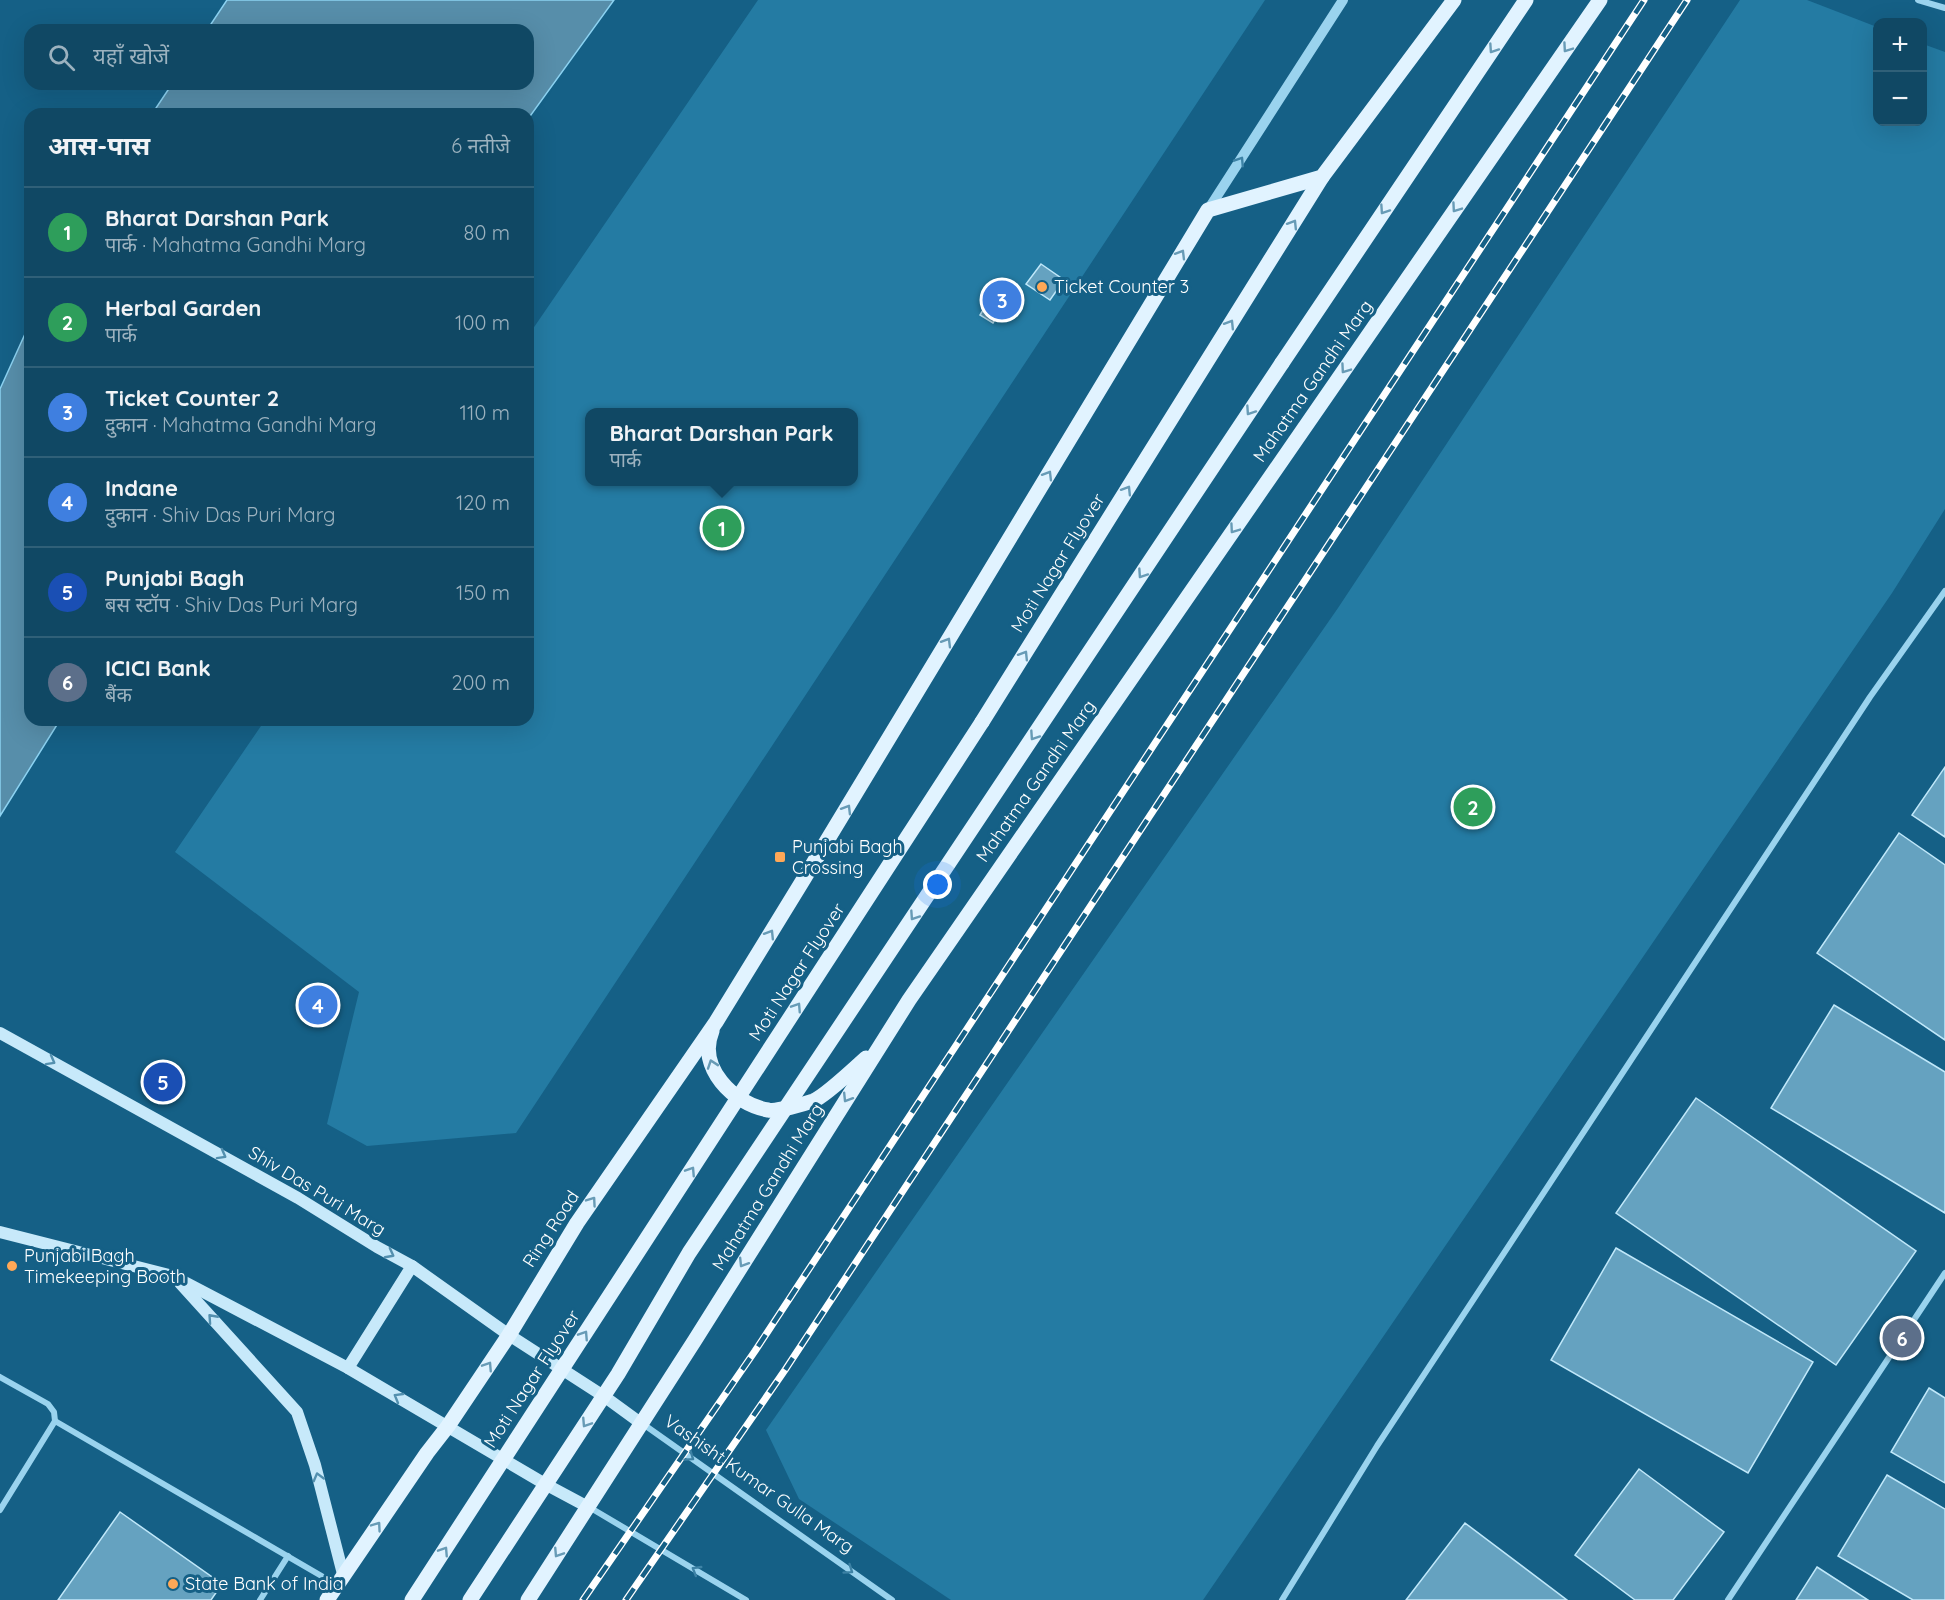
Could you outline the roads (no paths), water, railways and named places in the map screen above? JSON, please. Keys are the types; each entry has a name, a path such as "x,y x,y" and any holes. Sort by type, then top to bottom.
{"main road":[{"path":"1208,210 1322,177 1454,0"},
{"name":"Mahatma Gandhi Marg","path":"470,1600 618,1374 689,1253 1526,0"},
{"name":"Mahatma Gandhi Marg","path":"528,1600 642,1424 909,1000 1600,0"},
{"name":"Moti Nagar Flyover","path":"412,1600 982,722 1322,177"},
{"name":"Ring Road","path":"327,1600 448,1426 509,1335 577,1223 716,1022 806,877 1208,210"},
{"path":"716,1022 710,1037 709,1054 717,1077 735,1094 757,1107 770,1111 814,1101 878,1049"},
{"name":"Shiv Das Puri Marg","path":"0,1033 298,1198 412,1266 509,1335 605,1397"},
{"path":"0,1232 173,1276 348,1368 588,1507"},
{"path":"348,1368 412,1266"},
{"path":"173,1276 297,1412 315,1465 340,1580"},
{"name":"Vashisht Kumar Gulla Marg","path":"605,1397 642,1424"}],"street":[{"path":"1208,210 1343,0"},
{"path":"1918,0 1945,8"},
{"path":"1282,1600 1384,1436 1870,697 1943,600 1945,591"},
{"path":"1728,1600 1945,1273"},
{"path":"0,1377 48,1404 54,1412 55,1421 0,1510"},
{"path":"55,1421 288,1556 340,1580"},
{"name":"Vashisht Kumar Gulla Marg","path":"642,1424 892,1600"},
{"path":"588,1507 746,1600"},
{"path":"260,1600 288,1556"}],"railway":[{"path":"583,1600 755,1351 1644,0"},
{"path":"626,1600 785,1370 1687,0"}],"place":[{"name":"Ticket Counter 3","path":"1042,287"},
{"name":"Ticket Counter 2","path":"1002,300"},
{"name":"Bharat Darshan Park","path":"722,528"},
{"name":"Herbal Garden","path":"1473,807"},
{"name":"Punjabi Bagh Crossing","path":"780,857"},
{"name":"Indane","path":"318,1005"},
{"name":"Punjabi Bagh","path":"163,1082"},
{"name":"Punjabi Bagh Timekeeping Booth","path":"12,1266"},
{"name":"ICICI Bank","path":"1902,1338"},
{"name":"State Bank of India","path":"173,1584"}]}
